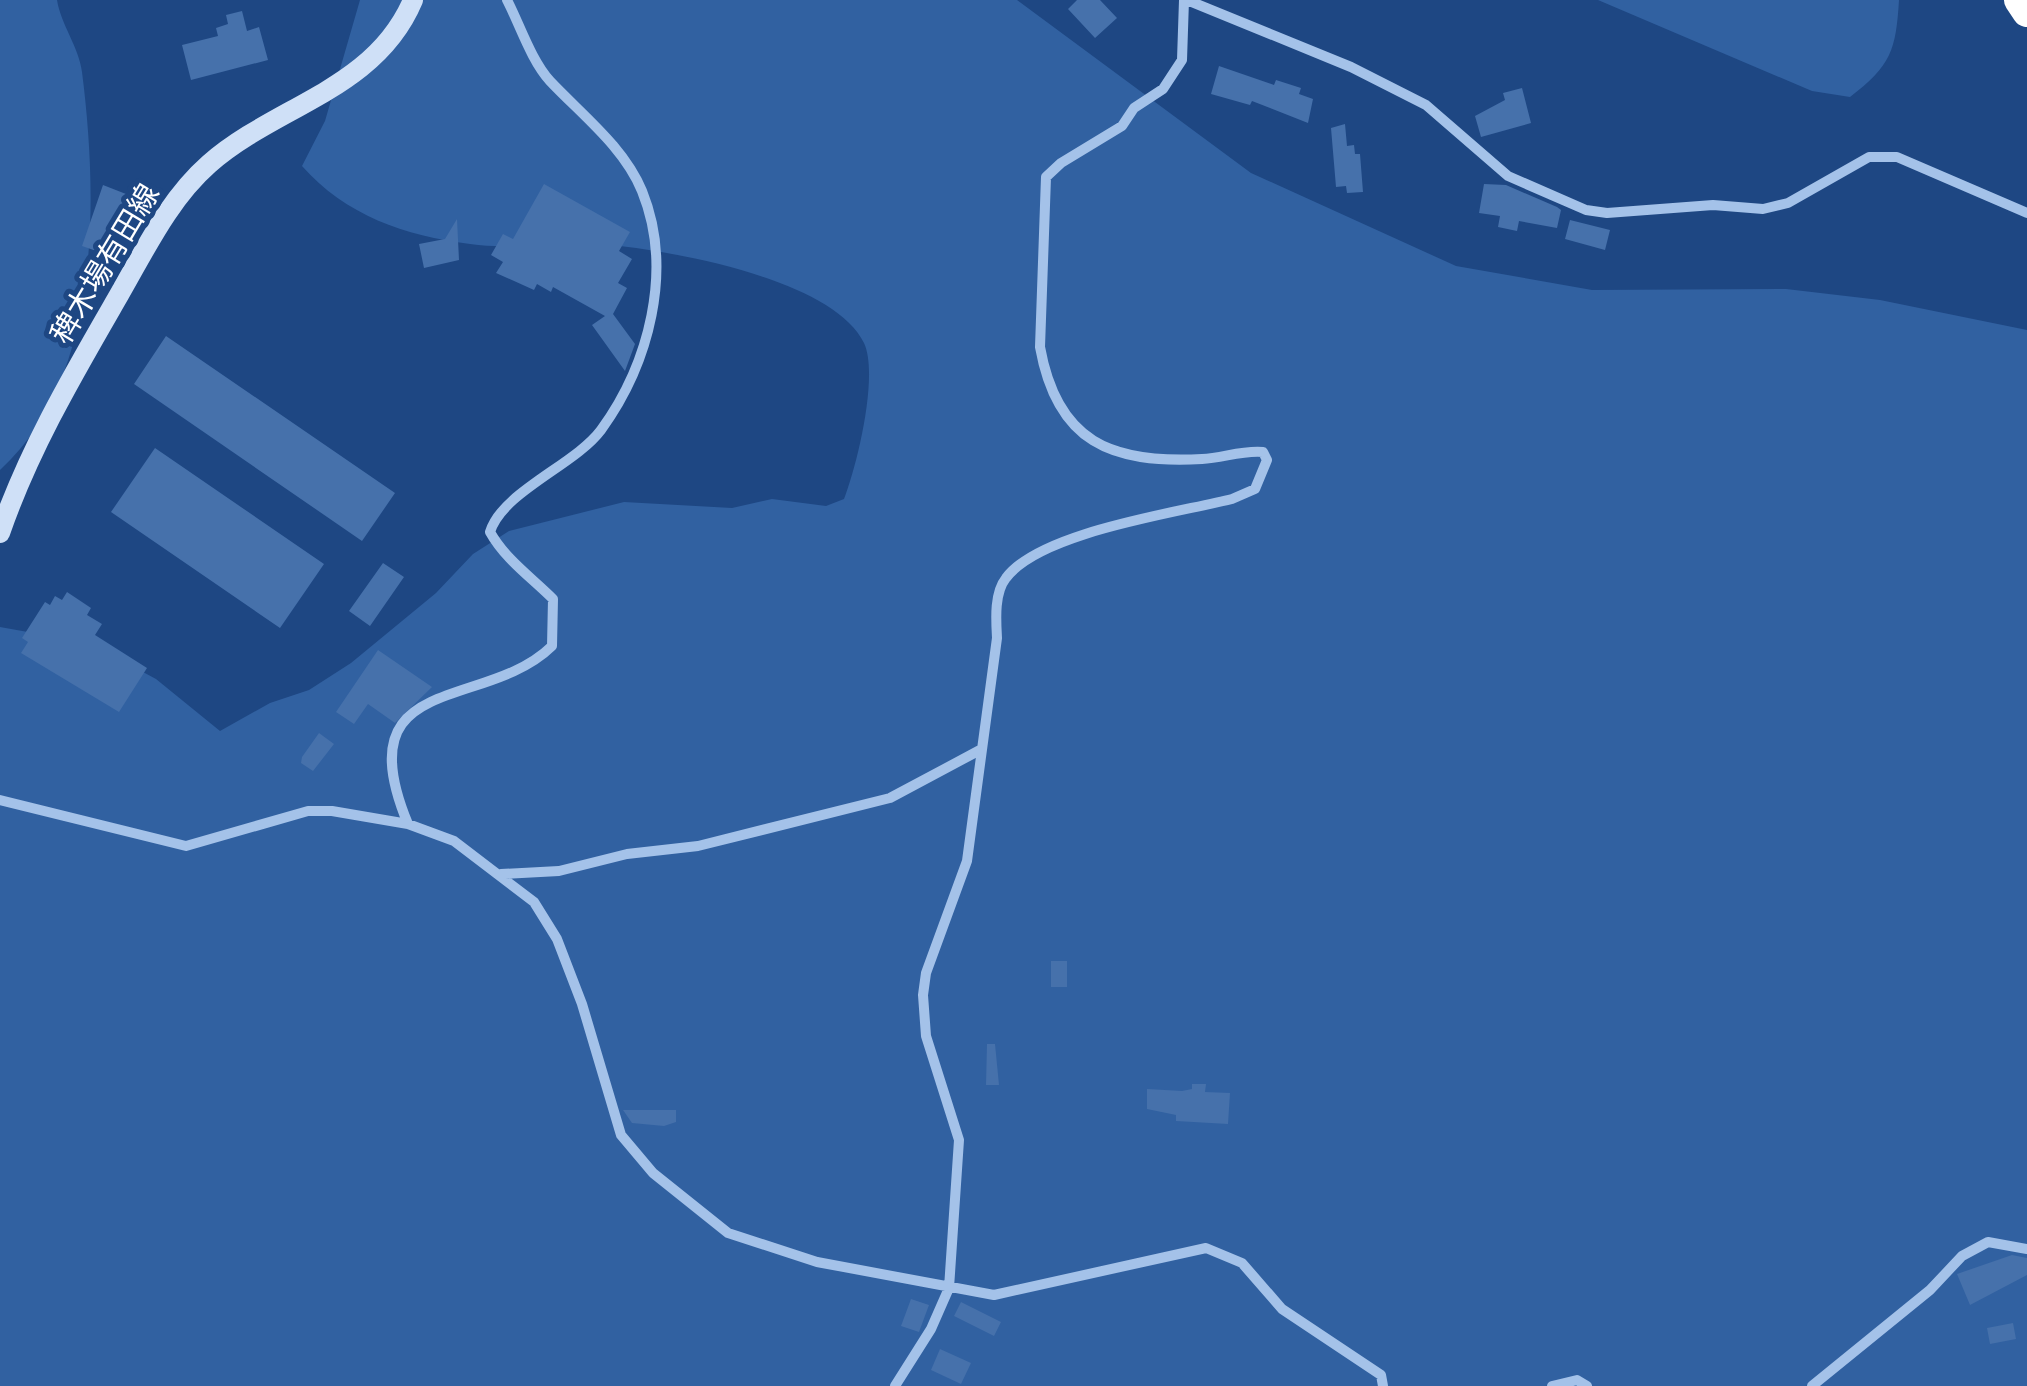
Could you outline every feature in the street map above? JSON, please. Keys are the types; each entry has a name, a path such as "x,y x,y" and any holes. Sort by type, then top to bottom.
{"highway":[{"path":"2018,0 2027,12"}],"main road":[{"name":"稗木場有田線","path":"0,534 60,398 186,188 242,140 320,98 373,59 392,37 413,0"}],"street":[{"path":"408,824 392,786 392,745 405,725 439,695 516,672 552,646 553,600 519,564 502,554 490,532 493,521 599,433 639,362 655,295 655,250 642,191 608,139 547,78 507,0"},
{"path":"895,1386 931,1328 949,1288 959,1140 926,1036 923,995 926,973 967,862 1003,580 1020,565 1060,542 1232,500 1255,489 1264,478 1268,460 1263,452 1152,460 1100,446 1080,434 1044,374 1040,347 1046,177 1061,163 1122,126 1134,108 1163,89 1182,60 1186,0 1351,67 1426,105 1508,176 1586,210 1606,213 1712,205 1763,209 1788,203 1869,158 1898,157 2027,213"},
{"path":"500,874 559,870 627,854 698,846 890,798 980,750"},
{"path":"0,800 186,846 308,811 371,815 454,841 534,902 557,939 582,1004 622,1135 653,1174 728,1233 817,1262 994,1296 1206,1248 1242,1263 1282,1309 1381,1376 1383,1386"},
{"path":"1812,1386 1930,1290 1962,1256 1988,1242 2027,1248"},
{"path":"1552,1386 1577,1380 1587,1386"}],"shaded area":[{"path":"0,0 57,0 82,72 90,229 75,337 58,387 33,432 0,470"},
{"path":"360,0 1017,0 1251,173 1456,266 1592,290 1786,289 1880,300 2027,330 2027,1386 0,1386 0,627 89,643 156,679 220,731 270,703 309,690 351,663 436,593 473,554 509,531 624,502 732,508 772,499 826,506 844,499 855,465 868,398 868,358 864,343 846,320 819,301 745,271 664,252 583,243 486,246 422,235 357,210 319,183 302,166 325,121"},
{"path":"1598,0 1899,0 1889,56 1875,76 1850,97 1812,91"}],"building":[{"path":"1077,0 1100,0 1117,18 1095,38 1068,9"},
{"path":"242,11 247,31 259,27 268,60 191,80 182,45 218,36 216,28 228,24 226,15"},
{"path":"1219,66 1274,85 1276,80 1301,88 1299,94 1313,99 1308,123 1252,101 1250,105 1211,94"},
{"path":"1522,88 1531,123 1481,137 1475,116 1505,100 1503,93"},
{"path":"1345,124 1347,146 1354,145 1355,154 1360,154 1363,192 1347,193 1346,186 1336,187 1331,128"},
{"path":"544,184 630,232 619,251 632,259 618,283 627,288 613,314 635,344 625,371 592,325 605,316 553,287 551,292 537,284 534,290 496,273 503,262 491,255 503,234 513,239"},
{"path":"1484,184 1506,185 1557,207 1561,210 1557,228 1519,221 1517,231 1498,227 1500,216 1479,213"},
{"path":"103,185 126,194 105,254 82,246"},
{"path":"457,219 459,260 424,268 419,244 445,239"},
{"path":"1570,220 1610,230 1605,250 1565,239"},
{"path":"166,336 395,493 362,541 134,384"},
{"path":"155,448 324,564 280,628 111,512"},
{"path":"383,563 404,577 370,626 349,611"},
{"path":"67,592 91,608 87,615 102,624 95,635 147,668 119,712 21,653 28,642 22,638 45,602 50,605 55,596 62,600"},
{"path":"378,650 432,687 395,723 368,704 354,724 336,712"},
{"path":"319,733 334,744 313,771 301,763"},
{"path":"1051,961 1067,961 1067,987 1051,987"},
{"path":"987,1044 995,1044 999,1085 986,1085"},
{"path":"1192,1084 1206,1084 1205,1092 1230,1093 1228,1124 1176,1121 1176,1115 1147,1109 1147,1089 1182,1091 1192,1089"},
{"path":"623,1110 676,1110 676,1122 664,1126 632,1123"},
{"path":"2012,1255 2027,1258 2027,1275 1970,1305 1957,1274"},
{"path":"911,1299 929,1305 919,1332 901,1326"},
{"path":"961,1302 1001,1322 994,1336 954,1316"},
{"path":"2013,1323 2016,1339 1990,1344 1987,1328"},
{"path":"940,1349 971,1363 961,1384 931,1370"}]}
